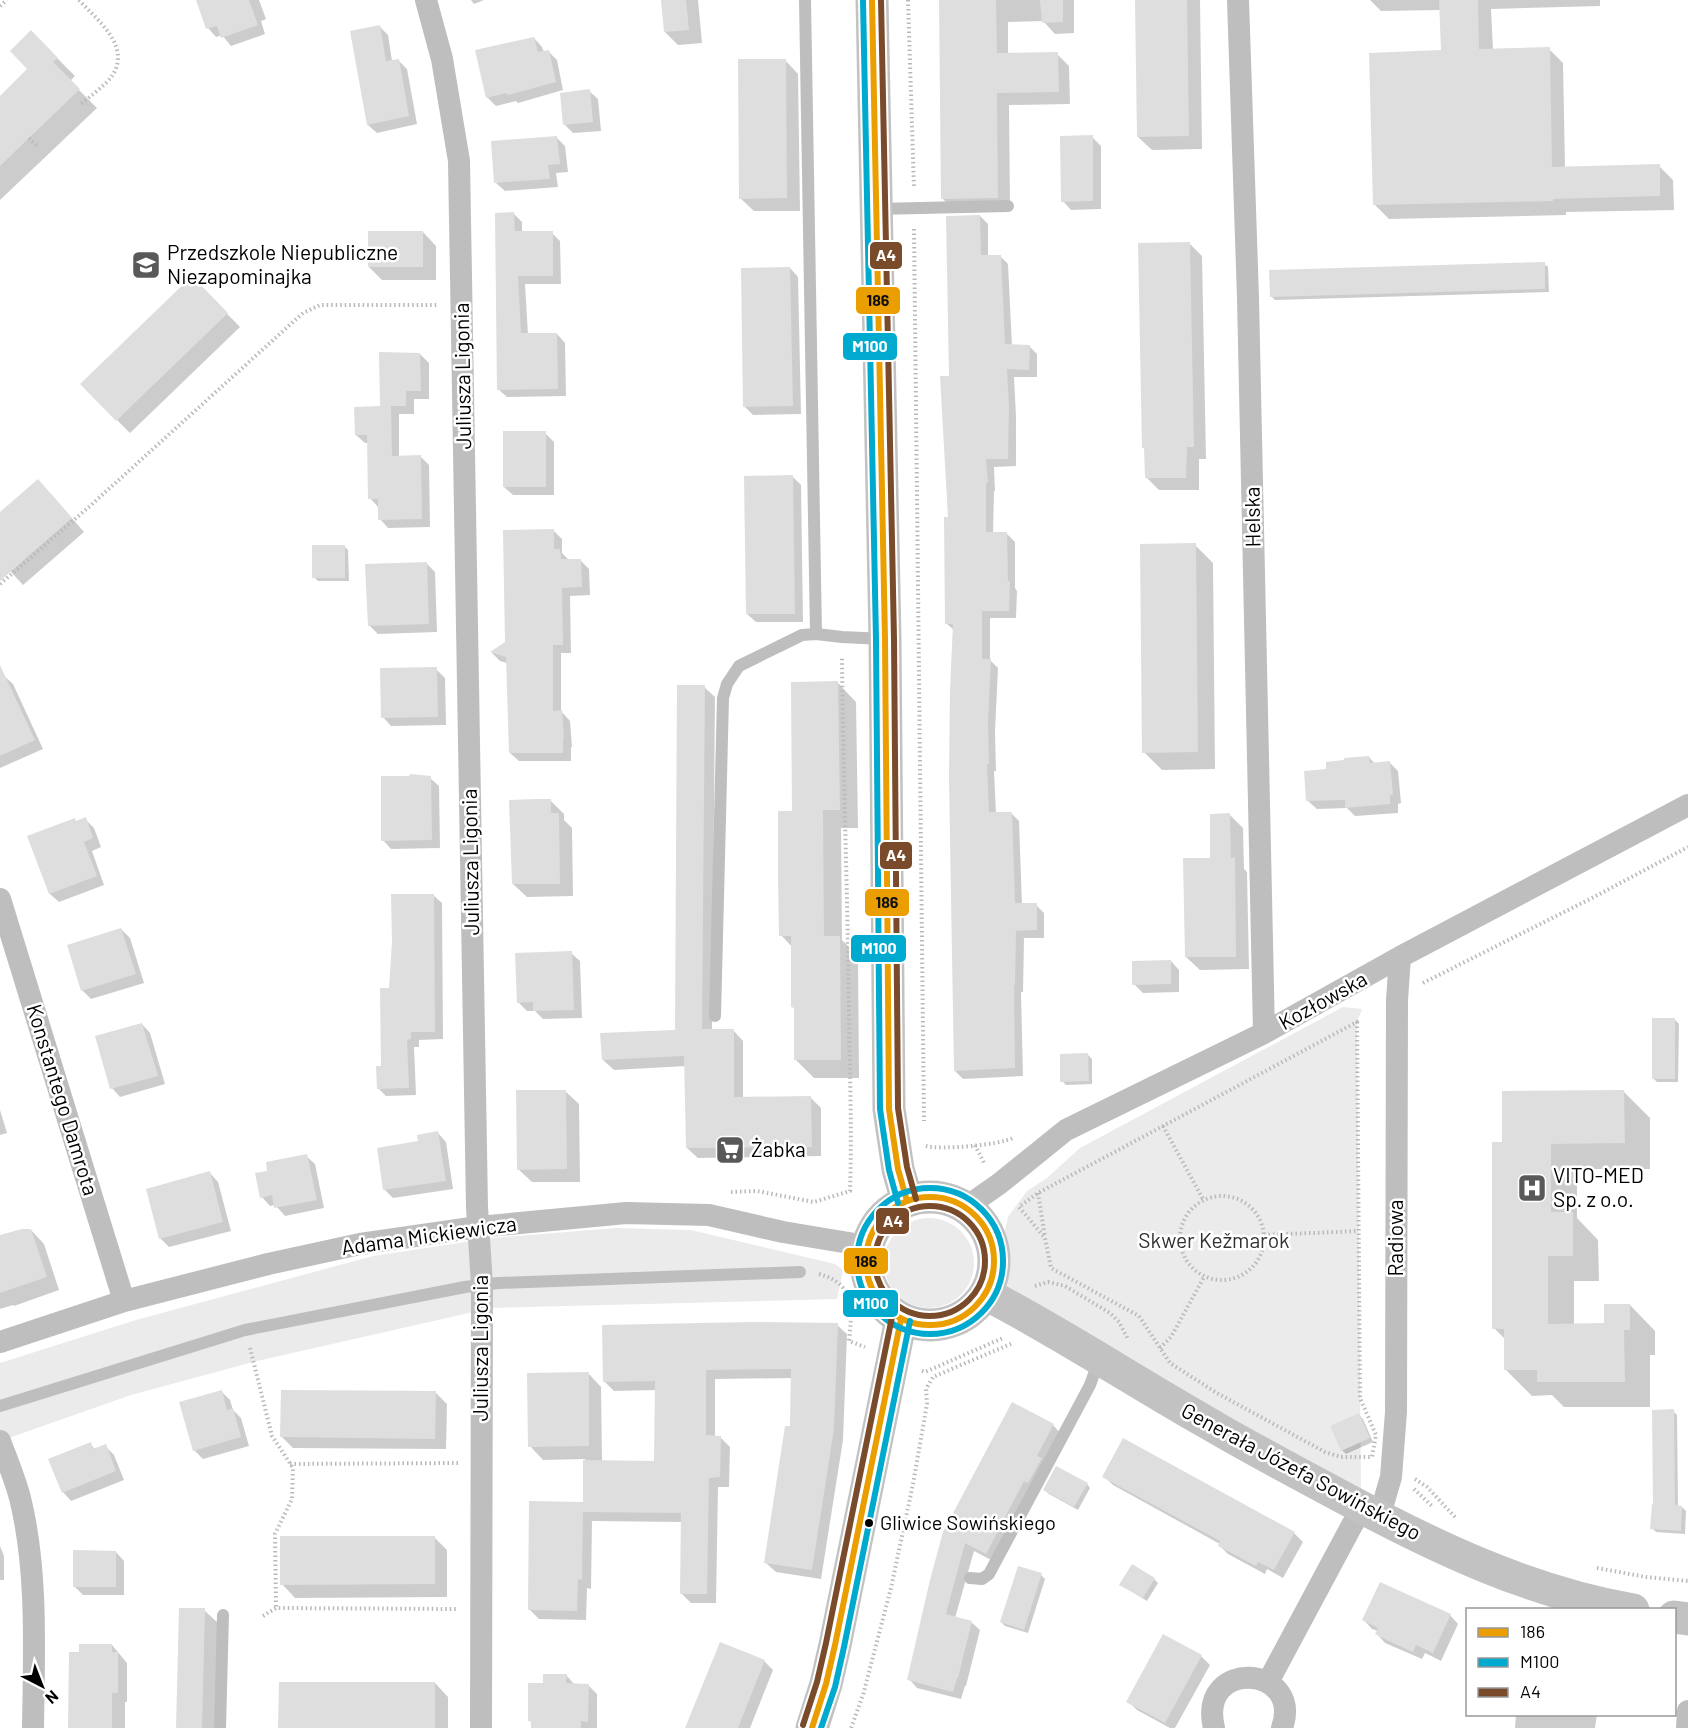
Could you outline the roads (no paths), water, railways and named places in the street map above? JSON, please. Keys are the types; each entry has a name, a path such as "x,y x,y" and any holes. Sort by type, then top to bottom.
{"street":[{"name":"Juliusza Ligonia","path":"426,0 442,59 459,161 478,1227 482,1285 481,1728"},
{"path":"872,0 885,639 889,1109 898,1169 907,1201"},
{"name":"Helska","path":"1238,0 1248,298 1264,1033"},
{"name":"Kozłowska","path":"966,1207 999,1184 1066,1130 1264,1033 1400,957 1688,805"},
{"name":"Konstantego Damrota","path":"0,899 124,1301"},
{"name":"Radiowa","path":"1268,1682 1351,1527 1384,1501 1391,1476 1396,1412 1396,1000 1400,957"},
{"path":"927,1197 947,1199 966,1207 981,1221 991,1239 994,1260 986,1294 969,1311 954,1321 927,1325 901,1319 884,1306 872,1288 866,1267 867,1246 875,1227 889,1211 907,1201 927,1197"},
{"name":"Adama Mickiewicza","path":"0,1342 124,1301 268,1264 360,1244 478,1227 626,1213 709,1215 783,1232 867,1246"},
{"name":"Generała Józefa Sowińskiego","path":"986,1294 1207,1423 1428,1541 1510,1577 1578,1598 1624,1608"},
{"path":"812,1728 835,1645 901,1319"},
{"path":"0,1441 20,1497 29,1546 34,1629 33,1728"},
{"path":"1214,1728 1211,1717 1216,1694 1224,1685 1245,1676 1257,1677 1278,1690 1284,1701 1286,1714 1282,1728"},
{"path":"1687,1728 1688,1711"}],"lane":[{"path":"805,0 816,634"},
{"path":"876,208 1008,206"},
{"path":"715,1016 723,698 727,684 739,666 802,635 885,639"},
{"path":"0,1406 245,1330 482,1285 800,1272"},
{"path":"970,1578 982,1579 989,1574 1090,1385 1100,1359"},
{"path":"220,1728 223,1615"}],"place":[{"name":"Przedszkole Niepubliczne Niezapominajka","path":"146,265"},
{"name":"Żabka","path":"730,1150"},
{"name":"VITO-MED Sp. z o.o.","path":"1532,1188"},
{"name":"Gliwice Sowińskiego","path":"869,1523"}],"park label":[{"name":"Skwer Kežmarok","path":"1214,1241"}]}
